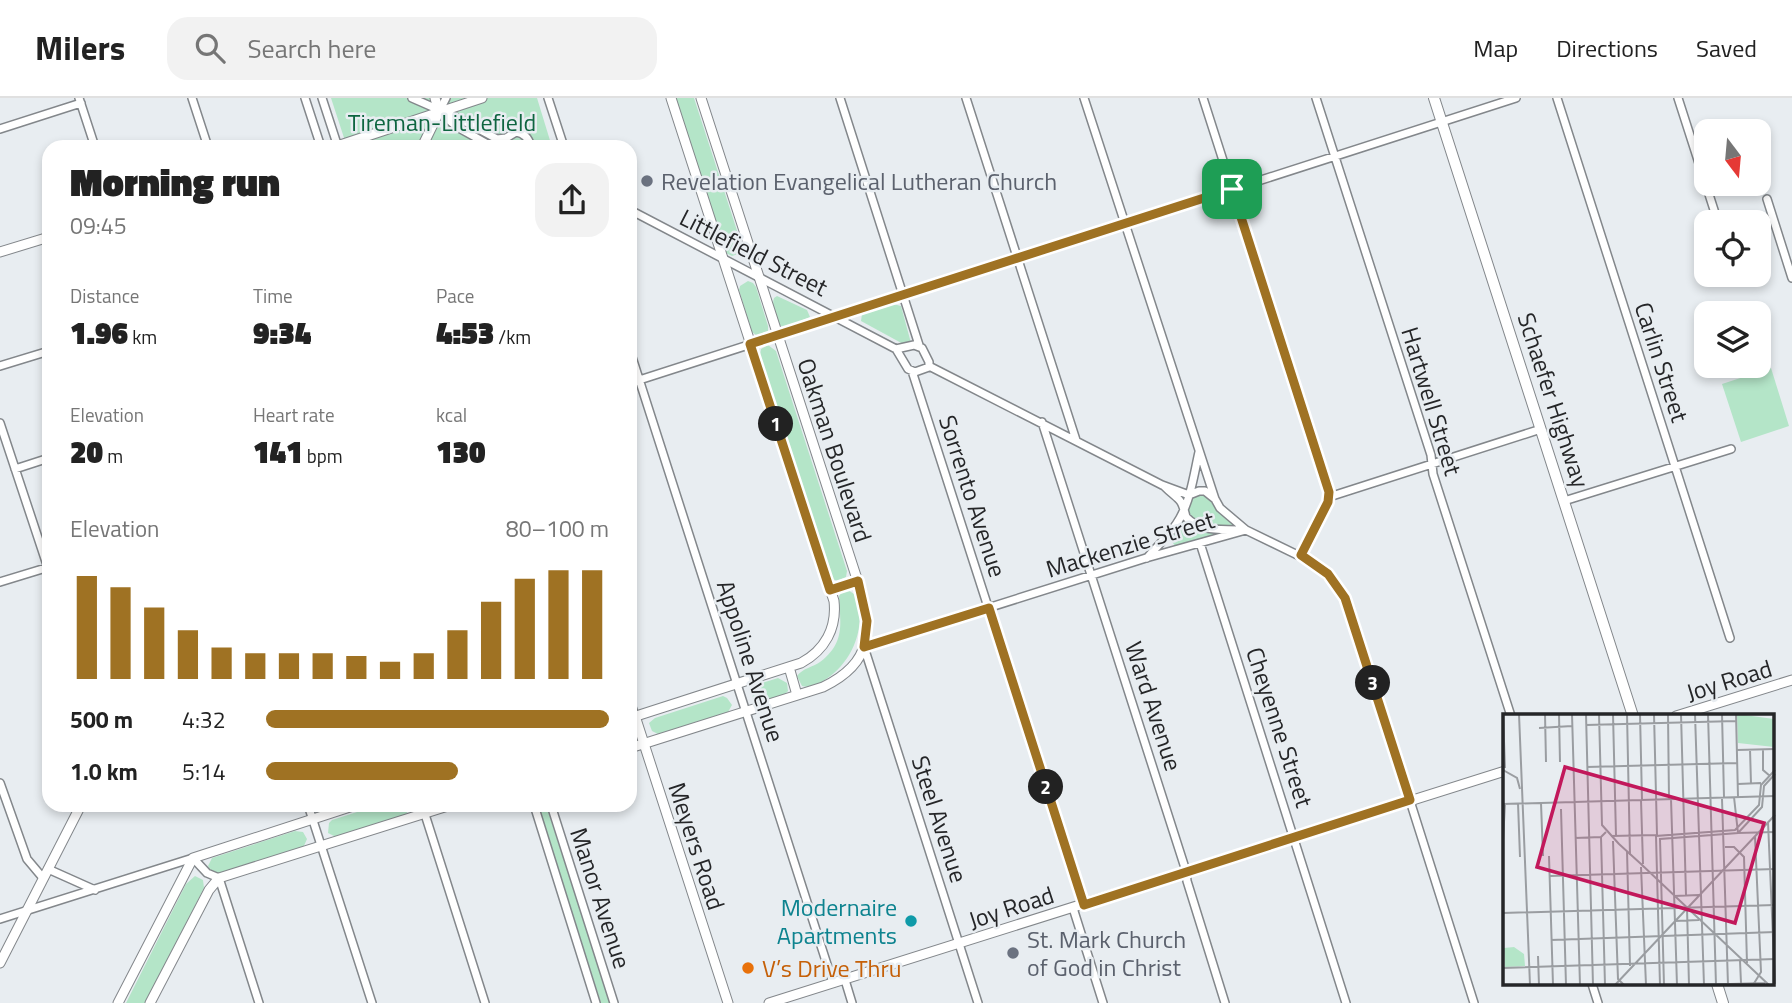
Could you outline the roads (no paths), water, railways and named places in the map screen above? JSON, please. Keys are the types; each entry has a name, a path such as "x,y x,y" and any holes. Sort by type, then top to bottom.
{"main road":[{"name":"Schaefer Highway","path":"1434,98 1632,714"},
{"path":"1718,986 1723,1003"}],"street":[{"path":"192,98 206,140"},
{"path":"305,98 319,140"},
{"path":"322,98 335,140"},
{"path":"412,98 497,139 519,132 529,140"},
{"path":"435,98 439,112 457,127 480,140"},
{"path":"425,140 446,98"},
{"path":"357,140 482,98"},
{"path":"548,98 562,140"},
{"name":"Oakman Boulevard","path":"637,715 811,658 827,640 834,614 830,590 671,98"},
{"name":"Oakman Boulevard","path":"701,98 858,581 867,621 864,647"},
{"path":"841,98 919,345 928,359 929,366"},
{"path":"966,98 1076,440"},
{"path":"1084,98 1215,499 1220,508 1246,530 1301,555 1328,574 1345,598 1474,1003"},
{"path":"1203,98 1328,488 1329,497 1301,555"},
{"name":"Hartwell Street","path":"1316,98 1431,455 1433,473 1510,714"},
{"path":"639,380 1516,98"},
{"name":"Carlin Street","path":"1557,98 1730,638"},
{"path":"1678,98 1714,210"},
{"path":"0,129 80,101 93,140"},
{"path":"1767,199 1792,278"},
{"name":"Littlefield Street","path":"637,214 897,349"},
{"path":"0,252 42,238"},
{"path":"897,349 919,345"},
{"name":"Sorrento Avenue","path":"897,349 913,375 1084,905"},
{"path":"0,366 42,353"},
{"path":"929,366 1162,485 1189,495 1205,491 1215,499"},
{"path":"913,375 929,366"},
{"name":"Appoline Avenue","path":"637,374 834,983"},
{"name":"Ward Avenue","path":"1042,422 1186,871 1225,1003"},
{"path":"0,423 42,548"},
{"path":"1329,497 1541,429"},
{"path":"1564,500 1731,449"},
{"path":"1146,558 1176,525 1189,495 1199,452"},
{"path":"15,469 42,460"},
{"path":"1162,485 1185,505 1186,517 1196,526 1246,530"},
{"name":"Mackenzie Street","path":"864,647 1146,558 1246,530"},
{"name":"Cheyenne Street","path":"1200,543 1346,1003"},
{"path":"0,582 42,570"},
{"path":"830,590 858,581"},
{"path":"637,746 823,687 843,676 855,664 864,647"},
{"name":"Steel Avenue","path":"864,647 978,1003"},
{"path":"789,667 797,695"},
{"name":"Joy Road","path":"1682,714 1792,680"},
{"name":"Meyers Road","path":"637,728 728,1003"},
{"name":"Joy Road","path":"769,1003 1503,772"},
{"path":"0,782 27,859 45,874 96,890"},
{"path":"0,963 77,812"},
{"path":"310,812 372,1003"},
{"path":"0,919 334,812"},
{"path":"150,1003 209,890 219,878 322,846 415,812"},
{"path":"424,812 485,1003"},
{"name":"Manor Avenue","path":"536,812 596,1003"},
{"name":"Manor Avenue","path":"553,812 614,1003"},
{"path":"193,858 207,873 219,878 259,1003"},
{"path":"118,1003 193,858"},
{"path":"1073,908 1103,1003"},
{"path":"845,980 852,1003"},
{"path":"1593,986 1598,1003"}],"place":[{"name":"Revelation Evangelical Lutheran Church","path":"647,181"},
{"name":"Modernaire Apartments","path":"911,921"},
{"name":"St. Mark Church of God in Christ","path":"1013,953"},
{"name":"V’s Drive Thru","path":"748,968"}],"park label":[{"name":"Tireman-Littlefield","path":"442,122"}]}
